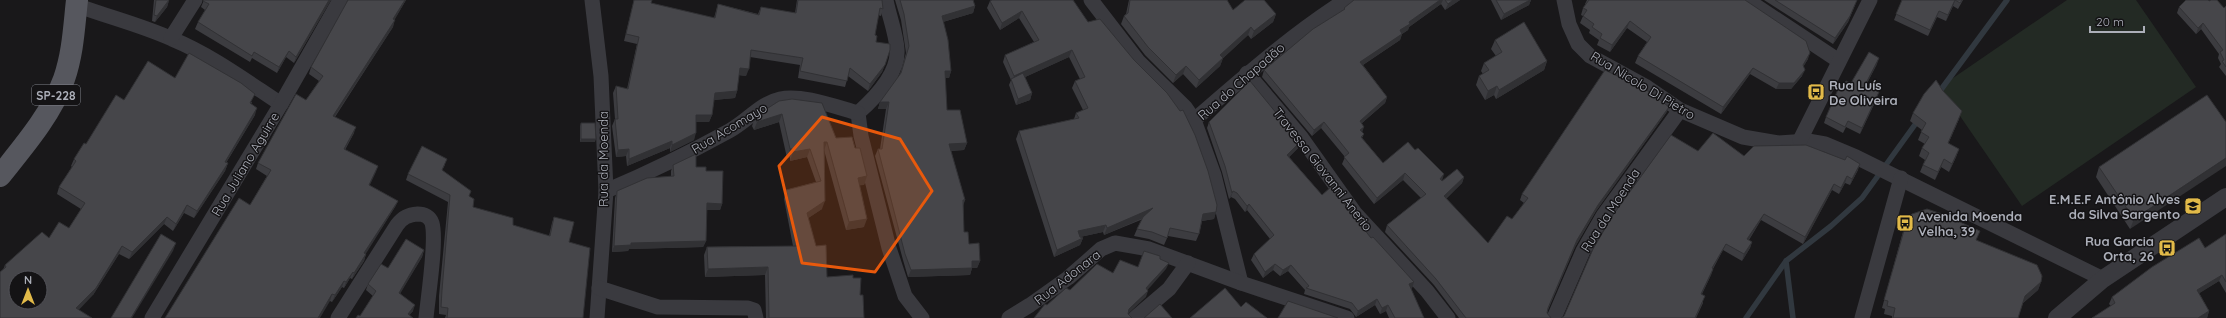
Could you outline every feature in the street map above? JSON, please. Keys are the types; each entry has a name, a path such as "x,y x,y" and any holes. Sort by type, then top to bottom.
{"main road":[{"name":"SP-228","path":"0,176 48,109 64,79 72,47 77,3"}],"street":[{"path":"171,38 195,0"},
{"path":"282,104 340,0"},
{"name":"Rua da Moenda","path":"592,0 602,76 606,191 597,318"},
{"path":"886,0 897,49 895,68 873,100 858,113 861,136 889,248 905,296 922,318"},
{"path":"1091,0 1138,61 1185,107 1194,120"},
{"name":"Rua do Chapadão","path":"1241,283 1214,175 1194,120 1247,72 1309,24 1346,0"},
{"name":"Rua Nicolo Di Pietro","path":"1564,0 1570,24 1578,44 1590,56 1645,86 1680,110 1743,137 1778,143 1800,140 1825,144 1901,178 2103,279"},
{"path":"1747,0 1839,61"},
{"path":"1800,140 1870,0"},
{"name":"Rua Juliano Aguirre","path":"77,3 171,38 233,72 282,104 152,318"},
{"name":"Travessa Giovanni Anerio","path":"1247,72 1301,137 1355,213 1427,291 1448,318"},
{"name":"Rua Acomayo","path":"606,191 658,168 712,140 780,99 799,98 858,113"},
{"name":"Rua da Moenda","path":"1554,318 1583,252 1603,216 1680,110"},
{"path":"1862,318 1901,178"},
{"path":"2058,318 2103,279 2226,197"},
{"path":"338,318 397,225 406,216 421,214 427,216 432,223 433,236 426,318"},
{"name":"Rua Adonara","path":"1009,318 1068,278 1101,249 1115,243 1149,249 1241,283"},
{"path":"1135,318 1169,289 1188,263"},
{"path":"1241,283 1347,318"},
{"path":"599,288 658,307 748,308 754,310 756,318"}],"highlighted area":[{"path":"822,117 900,139 932,191 875,272 802,263 779,166"}],"shaded area":[{"path":"2067,0 2136,0 2196,87 2022,206 1940,87"}],"building":[{"path":"156,0 169,0 157,16 154,15"},
{"path":"329,0 296,57 289,51 279,67 254,52 252,56 198,22 209,4 203,1"},
{"path":"348,0 405,0 393,19 395,20 333,116 356,127 344,149 378,166 369,185 398,201 364,253 366,254 354,273 353,272 346,282 344,281 335,295 332,294 318,318 165,318 239,198 250,205 271,170 258,163 296,94 306,100 323,76 311,67"},
{"path":"634,0 652,0 651,3 715,18 718,4 759,15 761,7 796,13 798,0 882,0 883,9 880,8 875,35 877,36 876,42 890,44 890,50 885,65 870,84 850,68 847,81 800,71 803,58 751,50 749,69 740,68 737,91 715,93 712,115 696,115 696,133 672,145 672,141 629,159 629,149 618,150 615,119 618,119 616,86 628,89 639,37 626,34"},
{"path":"900,0 973,0 975,6 942,16 948,40 951,71 945,71 947,110 960,110 967,143 949,144 965,200 963,200 964,232 968,232 969,244 979,243 980,261 972,261 972,268 911,270 905,254 878,149 882,149 889,102 880,102 901,73 909,46 904,14"},
{"path":"1073,0 1088,22 1100,19 1134,60 1167,93 1180,111 1183,110 1195,135 1208,171 1217,205 1216,212 1203,214 1199,234 1170,228 1167,238 1152,232 1137,229 1143,217 1153,208 1107,228 1106,225 1078,231 1080,237 1083,238 1057,250 1019,131 1079,118 1076,113 1088,108 1075,81 1085,77 1072,50 1014,76 1005,55 1039,40 1022,11 1002,23 990,1"},
{"path":"1130,0 1227,0 1233,10 1245,0 1264,0 1276,14 1254,31 1251,27 1220,55 1223,58 1199,80 1186,66 1176,75 1148,47 1124,16 1128,13"},
{"path":"1354,0 1440,0 1400,30 1402,34 1360,62 1387,97 1360,121 1364,127 1360,130 1364,134 1361,137 1383,163 1408,142 1415,150 1418,148 1444,174 1440,179 1442,181 1457,169 1464,177 1444,196 1488,243 1507,216 1512,219 1528,198 1522,194 1605,70 1650,92 1669,107 1598,205 1577,240 1548,308 1547,313 1551,318 1466,318 1436,279 1387,225 1426,194 1405,173 1377,198 1344,157 1349,153 1324,122 1314,130 1264,70 1313,29 1345,9 1344,8"},
{"path":"1445,0 1453,0 1448,4"},
{"path":"1496,0 1530,0 1504,14"},
{"path":"1589,0 1745,0 1806,41 1810,53 1803,65 1805,70 1794,83 1779,83 1753,68 1723,107 1638,56 1651,37 1630,21 1612,45 1600,38 1602,34 1592,27 1594,24 1583,16 1587,10 1583,8"},
{"path":"1775,0 1857,0 1850,16 1835,38"},
{"path":"1902,0 1955,0 1948,15 1939,11 1930,30 1896,14"},
{"path":"1955,0 1962,0 1960,3"},
{"path":"2186,0 2217,0 2224,8 2226,6 2226,67 2222,61 2224,60 2220,52 2223,50 2203,23 2198,28 2179,7"},
{"path":"1524,22 1547,61 1499,90 1497,86 1488,91 1479,76 1489,70 1484,63 1502,52 1495,40"},
{"path":"1869,52 1879,58 1865,85 1879,92 1862,128 1848,121 1845,127 1826,117 1840,85 1843,87 1846,81 1851,83"},
{"path":"189,53 241,83 255,94 250,103 257,108 225,162 228,163 197,211 187,205 176,224 167,217 132,252 122,246 96,288 76,308 92,318 0,318 0,272 6,267 5,265 42,232 49,238 59,222 69,228 85,203 59,187 76,161 74,159 84,143 86,144 116,95 124,100 148,61 175,78"},
{"path":"1023,73 1032,93 1018,99 1011,79"},
{"path":"1936,80 1943,91 1962,111 1948,143 1959,149 1952,164 1944,159 1938,172 1923,165 1929,153 1922,148 1929,137 1921,132 1926,123 1913,113 1924,94"},
{"path":"1250,81 1300,142 1287,155 1322,195 1331,187 1371,238 1373,237 1414,282 1409,284 1424,318 1395,318 1388,305 1382,308 1377,299 1358,311 1352,303 1306,288 1309,286 1291,265 1283,270 1275,264 1265,272 1254,254 1274,235 1249,204 1247,206 1237,193 1233,191 1232,193 1225,166 1209,122"},
{"path":"2207,95 2226,122 2226,158 2134,219 2099,167"},
{"path":"792,99 822,103 836,138 852,137 855,148 860,148 867,176 858,178 867,219 849,222 827,142 824,142 825,201 807,213 816,246 826,245 827,277 853,275 853,278 861,278 860,295 863,295 864,318 769,318 768,267 708,269 707,247 797,246 786,190 821,181 810,149 793,152 793,149 790,149 782,114 757,122 755,118 779,101"},
{"path":"581,123 595,123 596,139 581,139"},
{"path":"1713,133 1744,156 1754,146 1806,145 1845,160 1847,156 1860,164 1852,179 1847,176 1841,188 1834,184 1805,237 1764,214 1747,239 1752,242 1744,254 1726,244 1712,268 1713,269 1701,294 1705,296 1695,318 1561,318 1564,316 1593,249 1613,215 1671,135 1698,151"},
{"path":"422,146 447,159 442,170 471,191 469,196 474,199 473,207 513,218 513,225 550,236 554,217 574,222 569,242 590,248 583,318 447,318 448,308 441,307 450,195 408,174"},
{"path":"696,154 696,167 706,167 706,171 723,171 722,204 707,203 706,241 631,243 631,245 614,246 617,191 647,178 674,176 673,165"},
{"path":"1927,209 1980,231 1976,240 2037,265 2042,276 2041,282 2025,296 2018,318 1893,318 1895,308 1887,306 1888,301 1884,300 1907,220 1912,214"},
{"path":"161,234 176,243 131,318 111,318"},
{"path":"2226,234 2226,282 2222,275 2197,290 2209,311 2198,318 2092,318 2115,303 2112,297 2152,267 2199,238 2205,248"},
{"path":"406,239 424,250 399,293 415,305 408,314 413,318 356,318 358,315 360,316 376,291 368,284 381,264 388,268"},
{"path":"1144,251 1160,256 1160,259 1169,263 1146,288 1148,291 1129,309 1128,314 1132,318 1034,318 1045,304 1047,305 1066,288 1070,290 1097,264 1113,273 1120,260 1138,267"},
{"path":"1225,288 1241,307 1246,302 1267,318 1190,318"},
{"path":"1288,301 1338,318 1278,318"},
{"path":"1160,304 1172,318 1144,318"}],"waterway":[{"path":"1937,95 2007,0"},
{"path":"1793,318 1786,261 1831,226 1862,198 1919,119"},
{"path":"1746,318 1786,261"}],"place":[{"name":"Rua Luís De Oliveira","path":"1816,92"},
{"name":"E.M.E.F Antônio Alves da Silva Sargento","path":"2193,206"},
{"name":"Avenida Moenda Velha, 39","path":"1905,223"},
{"name":"Rua Garcia Orta, 26","path":"2167,248"}]}
